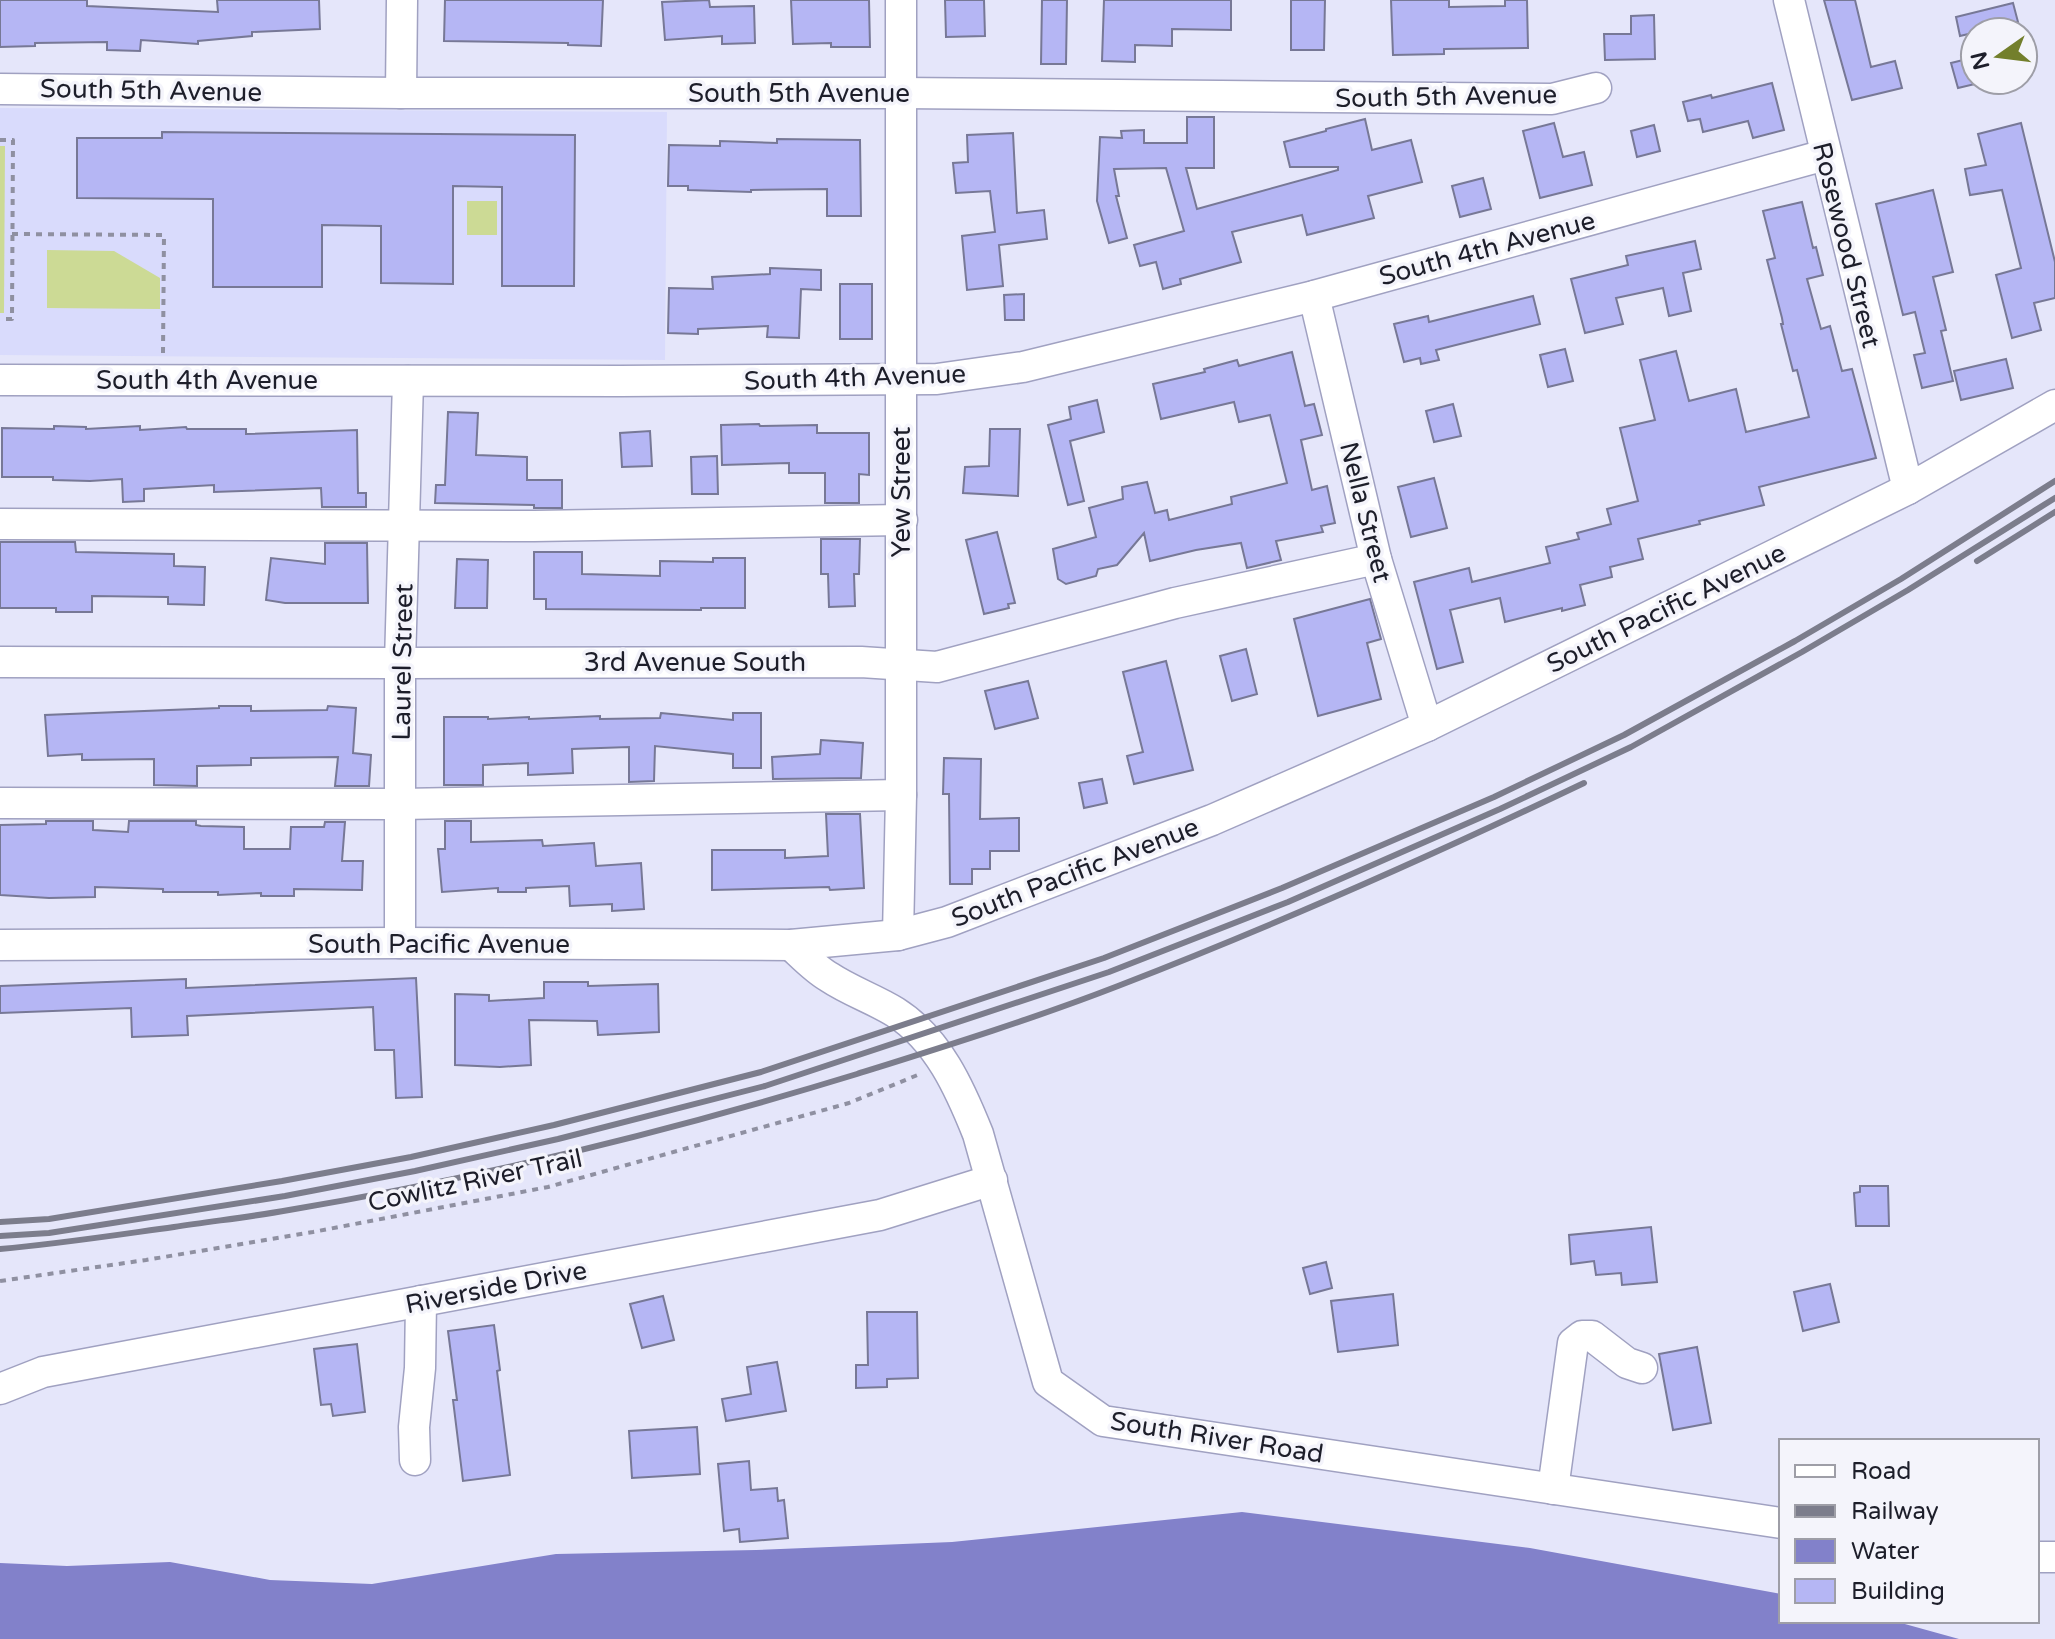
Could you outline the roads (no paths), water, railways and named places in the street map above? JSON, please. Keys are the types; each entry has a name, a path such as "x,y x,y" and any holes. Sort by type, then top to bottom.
{"street":[{"path":"401,93 402,0"},
{"name":"Yew Street","path":"898,935 902,520 901,0"},
{"name":"Rosewood Street","path":"1789,0 1908,489"},
{"name":"South 5th Avenue","path":"0,89 1552,99 1596,88"},
{"name":"South 4th Avenue","path":"0,380 937,379 1023,367 1314,296 1825,155"},
{"name":"Nella Street","path":"1314,296 1376,559 1427,726"},
{"name":"Laurel Street","path":"400,943 400,663 408,381"},
{"name":"South Pacific Avenue","path":"0,945 791,945 898,935 947,922 1212,820 1427,726 1908,489 2055,405"},
{"path":"0,524 534,526 902,520"},
{"name":"3rd Avenue South","path":"0,662 861,662 937,667 1175,603 1376,559"},
{"path":"0,803 401,804 901,795"},
{"name":"South River Road","path":"791,945 828,977 896,1013 922,1035 945,1064 978,1134 1048,1382 1103,1421 1779,1523"},
{"name":"Riverside Drive","path":"0,1389 43,1372 880,1215 992,1180"},
{"path":"415,1460 421,1301"},
{"path":"1553,1489 1573,1343 1582,1336 1592,1336 1627,1363 1642,1368"}],"water":[{"path":"1242,1512 1530,1548 1779,1594 1779,1623 1901,1623 1959,1639 0,1639 0,1563 67,1566 170,1562 270,1580 372,1584 556,1554 952,1542"}],"railway":[{"path":"0,1222 49,1219 282,1181 411,1157 554,1125 761,1072 1104,958 1282,888 1494,797 1624,735 1901,579 2055,481"},
{"path":"0,1236 49,1233 285,1196 558,1139 765,1086 1109,972 1288,902 1500,809 1631,747 1908,590 2055,498"},
{"path":"1977,561 2055,512"},
{"path":"0,1249 246,1217 361,1197 504,1168 646,1134 787,1095 988,1032 1118,986 1353,889 1584,783"}]}
